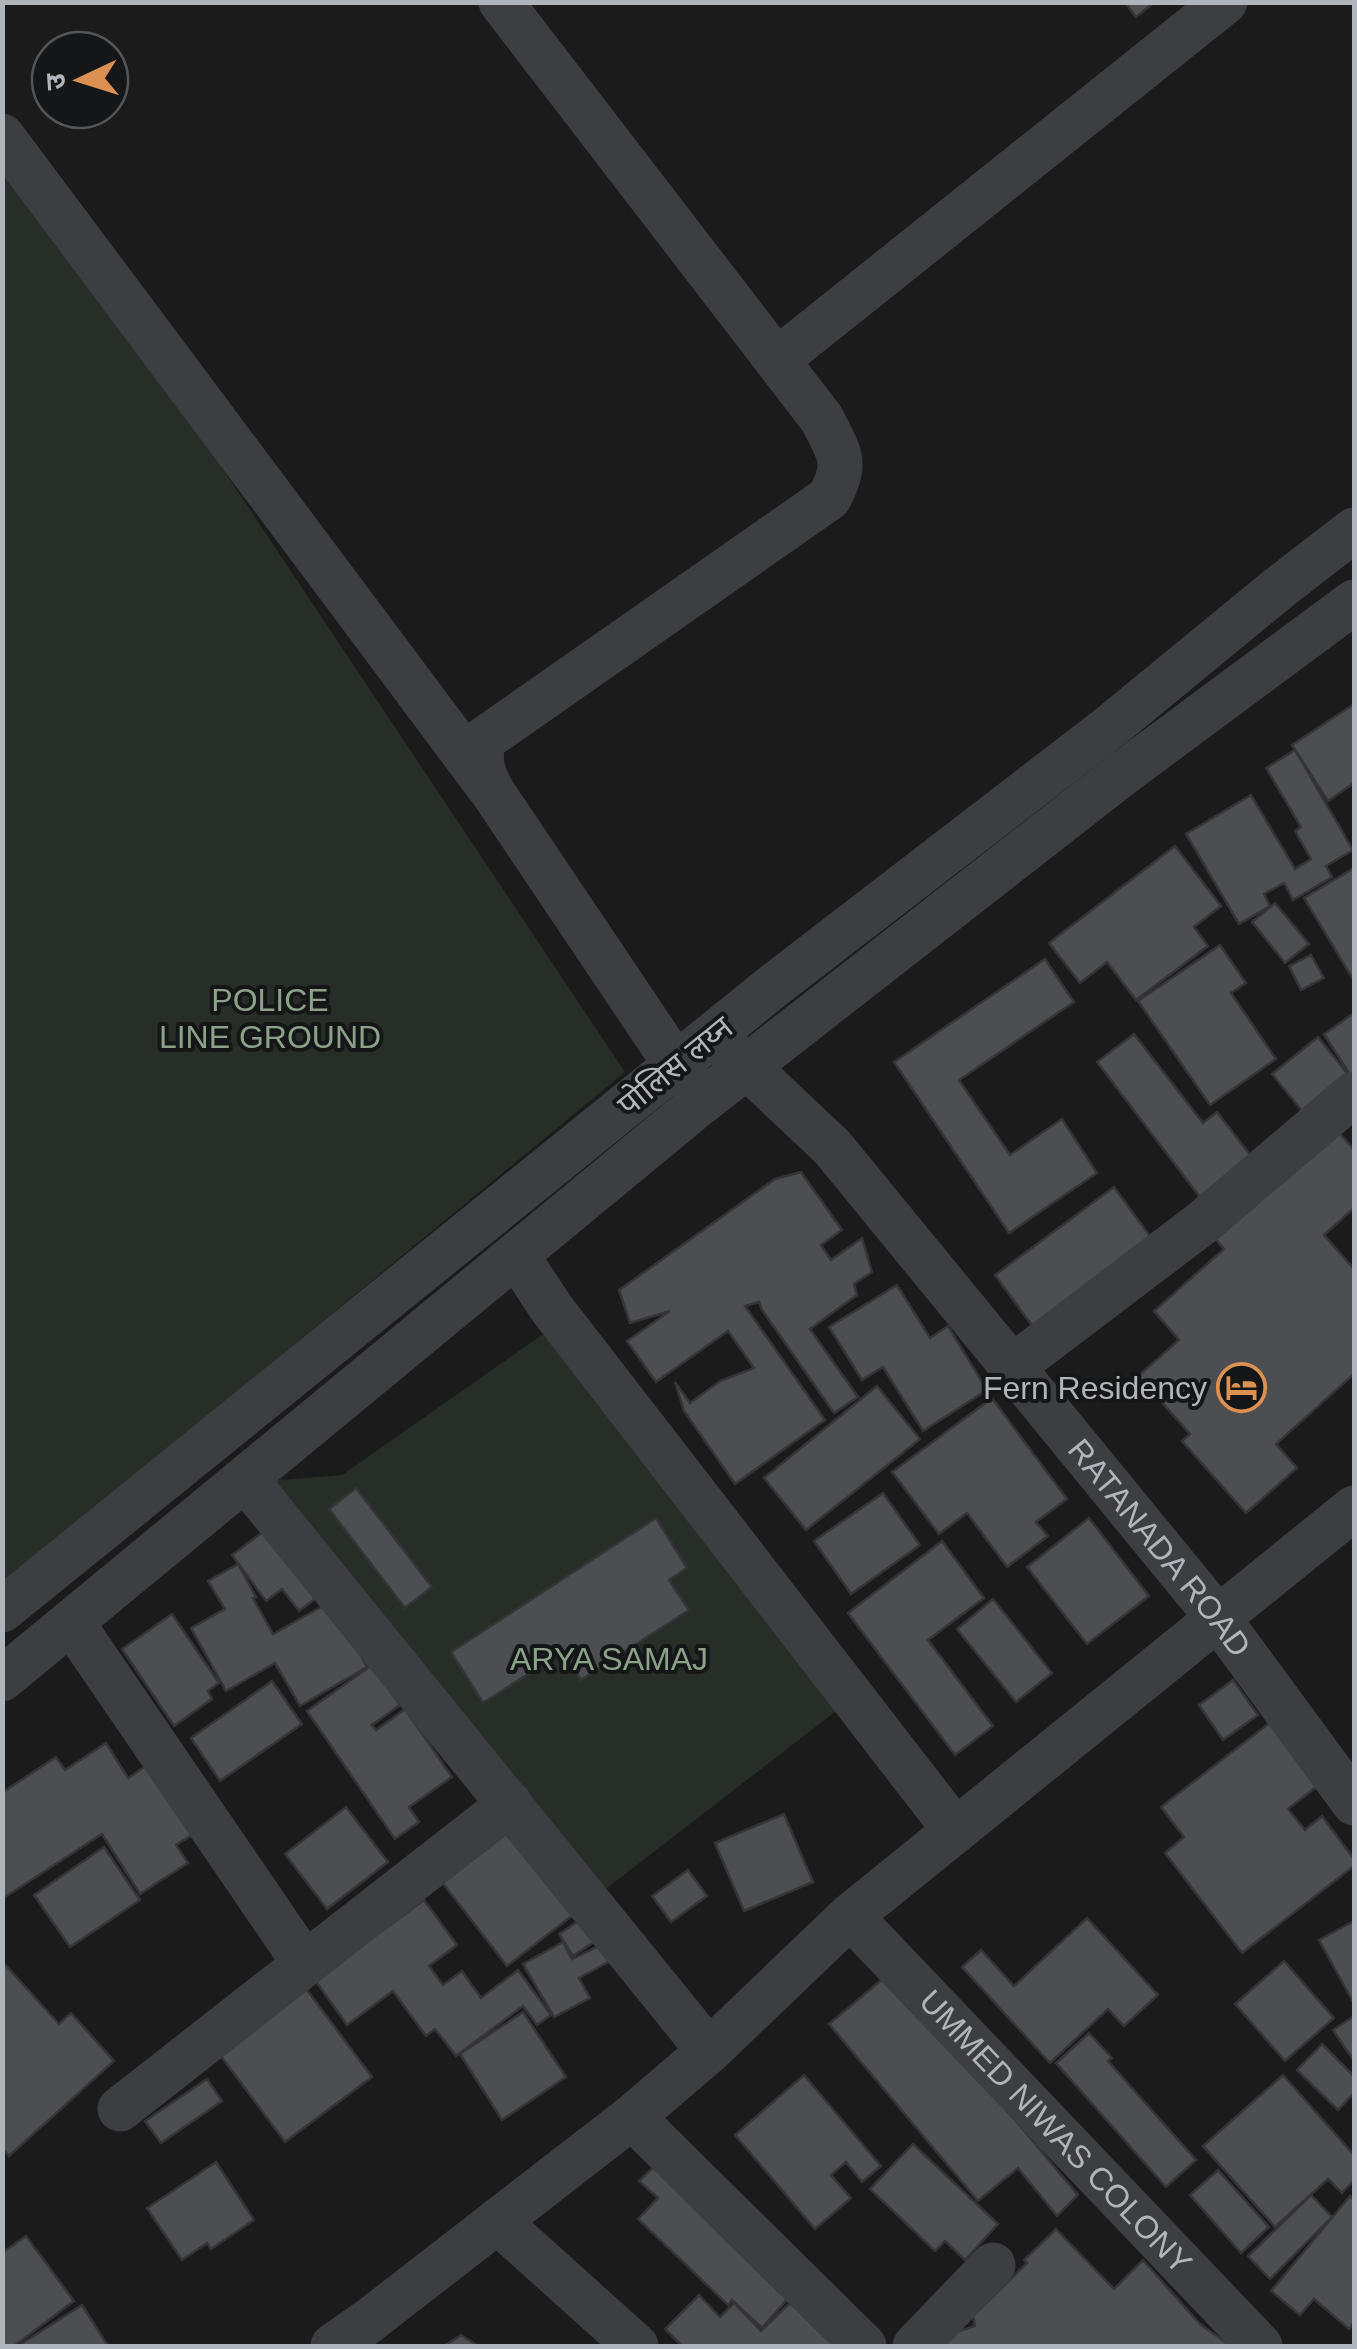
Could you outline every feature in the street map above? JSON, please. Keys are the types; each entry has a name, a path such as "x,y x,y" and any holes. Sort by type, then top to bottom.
{"street":[{"path":"492,792 482,772 483,740 830,498 840,477 839,454 822,419 501,2"},
{"path":"777,360 1224,2"},
{"path":"2,136 492,792 676,1065 706,1099"},
{"name":"पोलिस लय्न","path":"2,1610 714,1034 1112,726 1354,530"},
{"path":"2,1679 746,1067 1122,774 1354,602"},
{"name":"RATANADA ROAD","path":"714,1034 832,1147 1218,1618 1354,1803"},
{"path":"1012,1366 1202,1223 1354,1094"},
{"path":"517,1256 552,1308 955,1830"},
{"path":"246,1480 709,2051"},
{"path":"333,2346 632,2117 709,2051 850,1916 1354,1508"},
{"path":"72,1623 305,1964"},
{"path":"120,2109 510,1804"},
{"name":"UMMED NIWAS COLONY","path":"850,1916 1260,2346"},
{"path":"632,2117 864,2346"},
{"path":"497,2222 636,2346"},
{"path":"915,2346 993,2264"}],"green space":[{"name":"POLICE LINE GROUND","path":"2,138 625,1072 3,1585 2,1585"},
{"name":"ARYA SAMAJ","path":"556,1325 853,1698 589,1902 255,1482 342,1475"}],"building":[{"path":"1125,2 1155,2 1136,17"},
{"path":"1354,704 1354,783 1328,801 1292,745"},
{"path":"1295,750 1353,850 1326,866 1332,877 1293,900 1284,883 1264,894 1270,906 1239,924 1186,834 1251,795 1295,869 1311,859 1295,831 1301,827 1266,768"},
{"path":"1175,846 1221,906 1194,927 1208,946 1136,1000 1107,962 1080,983 1049,943"},
{"path":"1354,868 1354,981 1304,898"},
{"path":"1275,903 1309,944 1285,963 1252,922"},
{"path":"1220,945 1246,983 1231,993 1276,1059 1210,1105 1138,1001"},
{"path":"1311,955 1324,978 1301,990 1289,966"},
{"path":"1045,959 1074,1002 959,1080 1010,1155 1062,1119 1097,1173 1009,1233 894,1062"},
{"path":"1354,1013 1354,1081 1324,1034"},
{"path":"1134,1034 1203,1123 1217,1112 1261,1169 1209,1209 1097,1062"},
{"path":"1318,1037 1354,1082 1311,1122 1272,1074"},
{"path":"1332,1124 1354,1150 1354,1208 1324,1235 1354,1269 1354,1374 1276,1444 1297,1468 1246,1513 1182,1441 1190,1434 1138,1376 1179,1340 1154,1311 1224,1249 1209,1232"},
{"path":"801,1172 842,1230 821,1245 831,1260 862,1238 872,1272 854,1284 857,1295 810,1329 858,1397 834,1413 759,1302 745,1306 825,1420 735,1484 684,1411 675,1382 690,1403 720,1381 754,1368 728,1331 656,1382 627,1341 670,1311 630,1323 619,1290 775,1179"},
{"path":"1114,1187 1158,1247 1039,1335 995,1275"},
{"path":"897,1285 930,1338 948,1326 987,1390 923,1431 883,1367 862,1380 829,1327"},
{"path":"877,1386 920,1439 806,1530 764,1478"},
{"path":"992,1398 1067,1499 1036,1522 1048,1536 1007,1567 967,1513 939,1534 892,1472"},
{"path":"356,1488 432,1587 405,1608 329,1509"},
{"path":"883,1493 920,1545 851,1594 814,1541"},
{"path":"656,1518 687,1568 669,1580 689,1610 581,1680 563,1652 483,1703 451,1652"},
{"path":"1089,1518 1149,1596 1087,1644 1027,1567"},
{"path":"272,1525 323,1593 299,1611 282,1589 266,1601 232,1555"},
{"path":"942,1541 984,1598 928,1640 993,1726 955,1755 848,1613"},
{"path":"238,1564 273,1634 330,1602 367,1667 300,1706 275,1663 226,1691 191,1628 225,1609 208,1581"},
{"path":"993,1599 1052,1673 1016,1702 957,1629"},
{"path":"172,1614 219,1683 208,1691 212,1699 174,1726 122,1649"},
{"path":"372,1665 400,1705 372,1725 376,1730 405,1709 452,1777 409,1807 419,1822 395,1839 307,1711"},
{"path":"1233,1680 1258,1715 1223,1740 1199,1705"},
{"path":"272,1681 302,1724 220,1781 191,1738"},
{"path":"1272,1721 1320,1784 1288,1809 1305,1830 1322,1816 1354,1859 1354,1866 1242,1953 1165,1853 1184,1837 1161,1807"},
{"path":"106,1743 128,1778 149,1764 194,1834 176,1845 188,1863 140,1894 102,1834 2,1899 3,1792 56,1757 65,1770"},
{"path":"346,1807 388,1862 327,1909 285,1854"},
{"path":"784,1814 813,1882 744,1911 715,1843"},
{"path":"518,1822 583,1907 507,1966 441,1881"},
{"path":"104,1847 140,1900 70,1947 34,1895"},
{"path":"688,1870 707,1896 671,1922 652,1896"},
{"path":"424,1900 457,1945 429,1966 443,1985 462,1971 481,1998 518,1970 551,2015 537,2025 523,2006 456,2056 435,2029 426,2036 393,1991 347,2025 315,1980"},
{"path":"592,1912 606,1934 573,1956 559,1934"},
{"path":"1087,1918 1158,1995 1124,2026 1108,2009 1050,2063 962,1967 981,1950 1014,1986"},
{"path":"1354,1921 1354,1998 1352,2000 1319,1940"},
{"path":"611,1940 619,1956 579,1978 590,1998 554,2017 523,1964 563,1942 572,1959"},
{"path":"2,1961 59,2024 71,2013 114,2061 9,2156 2,2148"},
{"path":"1284,1961 1334,2018 1285,2061 1235,2004"},
{"path":"891,1972 1078,2195 1057,2216 1018,2168 978,2201 829,2024"},
{"path":"304,1986 372,2077 285,2142 217,2051"},
{"path":"523,2012 566,2077 502,2120 460,2054"},
{"path":"1354,2016 1354,2061 1333,2030"},
{"path":"1089,2033 1112,2058 1108,2061 1196,2160 1166,2187 1056,2063"},
{"path":"1322,2044 1354,2076 1354,2093 1338,2110 1297,2070"},
{"path":"804,2075 881,2166 862,2182 846,2162 831,2175 851,2198 815,2229 735,2135"},
{"path":"1283,2075 1354,2155 1354,2180 1342,2193 1328,2179 1275,2227 1203,2146"},
{"path":"207,2079 222,2101 161,2143 145,2121"},
{"path":"913,2144 998,2224 965,2260 945,2241 935,2251 870,2189"},
{"path":"662,2159 791,2295 762,2328 732,2300 728,2305 638,2219 658,2198 639,2181"},
{"path":"216,2162 254,2220 211,2249 207,2243 182,2260 147,2208"},
{"path":"1218,2170 1269,2227 1241,2253 1190,2195"},
{"path":"1311,2195 1332,2217 1270,2279 1248,2256"},
{"path":"1350,2196 1354,2200 1354,2322 1349,2329 1314,2299 1300,2315 1271,2291"},
{"path":"1056,2229 1114,2289 1143,2260 1200,2324 1231,2346 942,2346 959,2331 975,2326 973,2316"},
{"path":"26,2236 74,2301 14,2346 6,2346 2,2342 2,2253"},
{"path":"699,2295 720,2317 734,2303 761,2331 794,2299 839,2346 682,2346 665,2329"},
{"path":"82,2305 108,2346 22,2346 21,2344"},
{"path":"461,2335 478,2346 444,2346"}],"place":[{"name":"Fern Residency","path":"1242,1388"}]}
